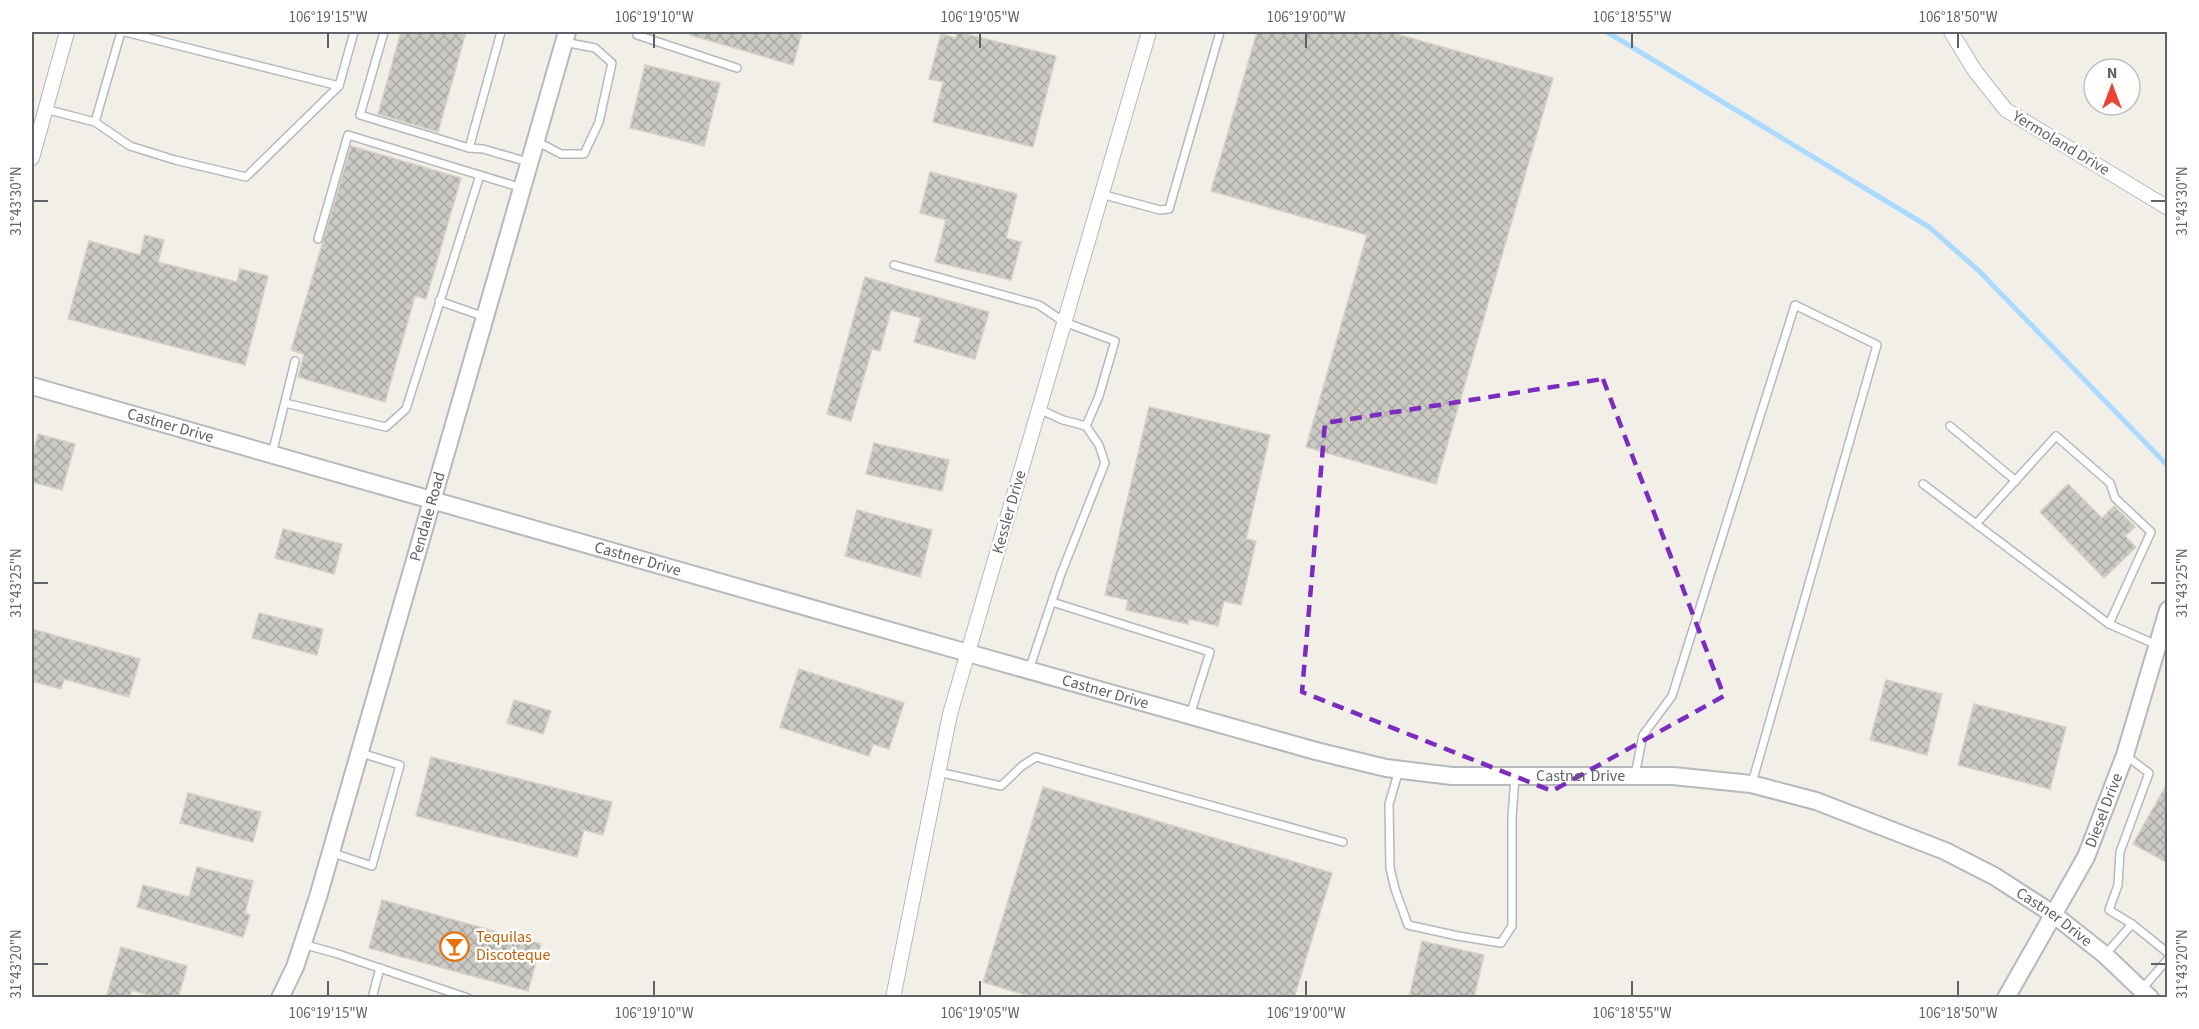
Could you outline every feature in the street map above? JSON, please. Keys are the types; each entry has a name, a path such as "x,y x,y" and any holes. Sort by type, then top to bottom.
{"street":[{"path":"32,158 67,32"},
{"name":"Kessler Drive","path":"893,998 950,714 1149,32"},
{"name":"Yermoland Drive","path":"1951,32 1975,71 2006,110 2168,208"},
{"name":"Pendale Road","path":"280,998 295,967 330,852 531,162 563,35"},
{"name":"Castner Drive","path":"32,386 1316,751 1399,770 1452,776 1673,776 1751,784 1816,801 1946,851 1994,876 2054,914 2146,993"},
{"name":"Diesel Drive","path":"2006,998 2086,857 2125,755 2168,610"}],"lane":[{"path":"96,122 123,32 339,86"},
{"path":"45,109 96,122 130,146 175,160 246,177 339,86 354,32"},
{"path":"384,32 360,115 469,148 483,149 531,162"},
{"path":"469,148 501,32"},
{"path":"637,32 637,35 737,68"},
{"path":"1101,194 1160,210 1169,209 1220,32"},
{"path":"536,141 561,154 584,154 599,122 612,63 595,48 563,35"},
{"path":"318,239 348,135 522,188"},
{"path":"285,403 386,427 406,409 438,301 445,288 480,175"},
{"path":"894,265 1039,305 1064,322 1115,342 1099,396 1086,426"},
{"path":"438,301 485,317"},
{"path":"1635,775 1644,735 1672,696 1795,306 1877,345 1751,784"},
{"path":"271,455 295,361"},
{"path":"1029,670 1052,602 1105,463 1099,445 1086,426 1063,420 1039,409"},
{"path":"1950,426 2016,481"},
{"path":"1976,524 2056,436 2110,483 2115,498 2151,532 2109,624"},
{"path":"1923,484 2109,624 2157,645"},
{"path":"1052,602 1210,652 1190,716"},
{"path":"330,852 372,866 400,765 359,752"},
{"path":"2125,755 2149,773 2120,852 2118,885 2109,910 2132,924 2168,953"},
{"path":"938,772 1001,786 1022,766 1036,757 1343,842"},
{"path":"1399,770 1389,804 1390,868 1408,925 1501,943 1512,926 1512,818 1515,776"},
{"path":"2105,956 2132,924"},
{"path":"302,944 468,998"},
{"path":"2146,993 2168,959"},
{"path":"372,998 380,968"}],"highlighted area":[{"path":"1603,379 1724,696 1552,791 1302,692 1325,423"}],"building":[{"path":"401,32 466,32 438,132 378,114"},
{"path":"691,32 802,32 793,65 690,35"},
{"path":"957,32 1056,56 1033,147 933,122 943,82 929,79 941,34 956,38"},
{"path":"1257,32 1389,32 1553,78 1436,484 1306,447 1367,235 1211,191"},
{"path":"645,65 720,83 704,146 630,128"},
{"path":"351,146 461,178 426,299 415,296 385,402 298,377 304,354 291,350"},
{"path":"930,172 1017,194 1006,238 1021,242 1011,280 935,262 946,220 920,213"},
{"path":"145,235 164,240 158,262 237,282 240,269 268,276 245,365 68,319 89,241 140,255"},
{"path":"865,277 989,312 975,359 914,342 921,318 891,310 880,351 872,349 851,421 827,414"},
{"path":"1149,407 1270,435 1246,539 1256,541 1241,605 1224,601 1218,626 1189,619 1188,624 1126,610 1128,600 1105,595"},
{"path":"38,434 75,444 62,490 32,482 32,459"},
{"path":"874,443 949,460 942,491 866,474"},
{"path":"2068,484 2102,518 2114,506 2135,527 2125,536 2136,547 2104,578 2040,512"},
{"path":"857,510 932,530 920,577 845,556"},
{"path":"283,529 342,544 334,574 275,558"},
{"path":"259,613 323,629 317,655 252,638"},
{"path":"32,629 140,659 129,697 64,679 61,689 32,681"},
{"path":"799,669 904,703 889,749 873,744 869,756 780,727"},
{"path":"1886,680 1942,694 1927,755 1870,740"},
{"path":"514,700 551,711 543,734 507,723"},
{"path":"1974,704 2066,727 2050,789 1958,765"},
{"path":"431,757 612,802 603,835 584,830 577,857 416,816"},
{"path":"2168,782 2168,863 2133,844"},
{"path":"1043,787 1332,873 1294,998 1035,998 983,982"},
{"path":"188,793 261,812 253,842 180,823"},
{"path":"197,867 253,881 245,913 250,915 243,937 137,907 143,885 189,897"},
{"name":"Tequilas Discoteque","path":"382,900 541,944 528,991 369,948"},
{"path":"1422,941 1484,955 1474,998 1409,998"},
{"path":"121,947 187,966 178,998 158,998 132,990 129,998 106,998"}],"waterway":[{"path":"1607,32 1929,227 1978,270 2168,466"}],"place":[{"name":"Tequilas Discoteque","path":"455,946"}]}
